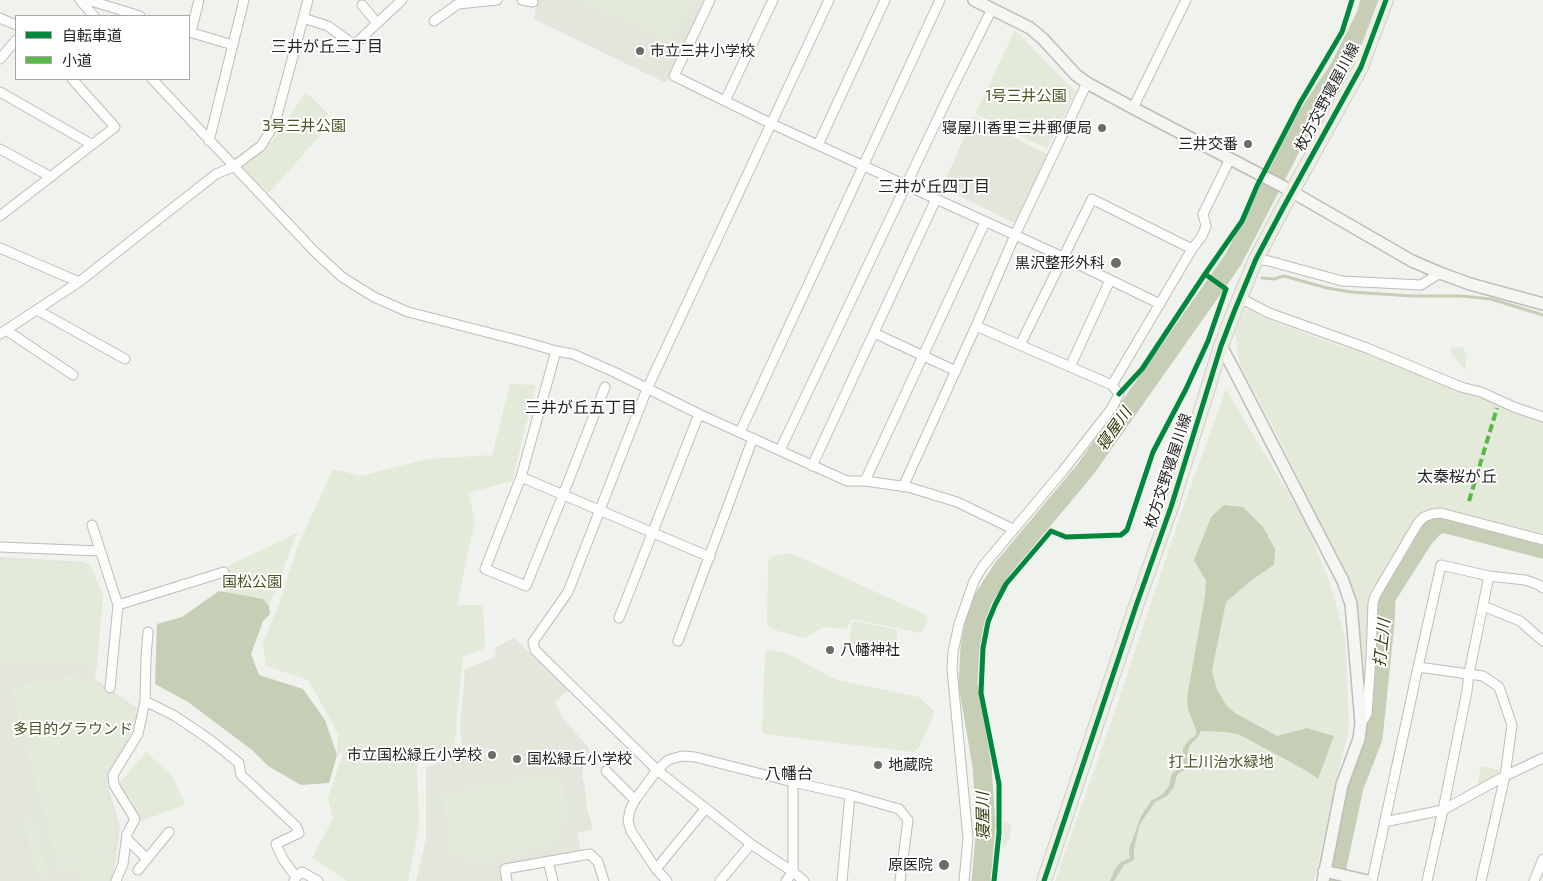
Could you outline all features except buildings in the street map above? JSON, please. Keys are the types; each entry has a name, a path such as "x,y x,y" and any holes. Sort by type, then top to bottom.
{"main road":[{"name":"枚方交野寝屋川線","path":"1044,881 1171,507 1221,346 1287,188 1361,67 1386,0"}],"street":[{"path":"80,0 93,15"},
{"path":"88,0 137,15"},
{"path":"199,0 190,32 233,46"},
{"path":"209,141 244,0"},
{"path":"73,375 3,332 79,282 216,174 233,166 261,146 274,123 308,0"},
{"path":"303,18 328,26 354,45 402,0"},
{"path":"434,21 458,4 498,0"},
{"path":"522,0 533,2"},
{"path":"710,0 674,76 772,124 1015,235 1160,304"},
{"path":"725,101 773,0"},
{"path":"804,881 751,844 657,770 534,650 533,642 568,592 647,389 772,124 828,0"},
{"path":"818,145 885,0"},
{"path":"740,432 940,0"},
{"path":"974,0 1030,28 1043,39 1076,75 1087,83 1287,188 1412,261 1470,284 1543,304"},
{"path":"1133,108 1186,0"},
{"path":"362,5 377,23"},
{"path":"780,450 992,9"},
{"path":"0,18 15,25"},
{"path":"0,59 15,41"},
{"path":"0,216 115,126 73,80"},
{"path":"153,80 314,251 342,277 374,298 408,312 529,343 556,352 573,354 847,481 865,481 903,487 957,502 1013,529"},
{"path":"903,487 1015,235 1087,83"},
{"path":"0,92 92,144"},
{"path":"0,149 51,177"},
{"path":"1112,385 1206,226 1204,214 1230,159"},
{"path":"812,466 936,199"},
{"path":"1020,345 1092,199 1192,249"},
{"path":"0,204 9,208"},
{"path":"865,481 985,222"},
{"path":"0,248 79,282"},
{"path":"1256,259 1342,281 1421,285 1440,273"},
{"path":"1070,367 1110,280"},
{"path":"1240,298 1269,314 1367,348 1461,387 1481,392 1514,407 1543,417"},
{"path":"37,310 125,359"},
{"path":"964,881 968,838 952,669 953,652 959,624 974,581 983,566 1062,472 1112,408 1119,394 1112,385 976,326"},
{"path":"874,332 956,371"},
{"path":"1221,346 1343,581 1351,604 1361,723 1359,739 1342,785 1330,875 1370,881 1441,565 1489,576 1525,580 1543,588"},
{"path":"556,352 520,477 485,569 526,586 605,387"},
{"path":"619,618 699,414"},
{"path":"678,641 753,438"},
{"path":"520,477 710,557"},
{"path":"1361,723 1367,714 1374,596 1418,523 1424,517 1441,513 1543,540"},
{"path":"92,525 118,605 110,688"},
{"path":"0,547 100,551"},
{"path":"118,605 224,572"},
{"path":"1427,881 1443,810 1489,576"},
{"path":"1483,606 1520,621 1543,641"},
{"path":"116,881 123,864 127,838 135,818 114,785 113,775 138,734 145,701 148,632"},
{"path":"1418,667 1483,676 1499,687 1512,725 1505,776 1481,881"},
{"path":"145,701 175,716 240,763 241,774 296,826 300,833 276,844 295,879 302,872 318,881"},
{"path":"667,881 656,869 631,831 628,821 630,810 635,800 657,770 668,760 682,756 695,757 899,809 908,820 900,881"},
{"path":"1384,822 1443,810 1505,776 1543,758"},
{"path":"606,771 635,800"},
{"path":"786,881 793,872 793,782"},
{"path":"842,881 850,795"},
{"path":"656,869 706,808"},
{"path":"138,870 169,832"},
{"path":"127,838 147,859"},
{"path":"720,881 751,844"},
{"path":"506,881 505,869 590,854 598,862 604,881"},
{"path":"1534,881 1543,859"},
{"path":"548,861 553,881"}],"shaded area":[{"name":"市立三井小学校","path":"537,0 704,0 666,83 534,19"},
{"path":"974,116 1052,157 1020,226 942,187"},
{"path":"1224,505 1243,507 1263,527 1275,549 1274,565 1253,579 1226,602 1212,671 1217,690 1227,706 1235,713 1277,736 1307,728 1334,736 1318,779 1307,771 1240,735 1226,732 1201,731 1190,745 1187,756 1188,767 1177,775 1174,787 1167,796 1155,802 1139,827 1134,849 1134,860 1124,865 1114,881 1110,881 1115,869 1121,862 1130,858 1129,849 1141,816 1151,801 1162,795 1169,786 1172,773 1184,765 1183,748 1197,732 1188,710 1187,697 1206,581 1194,560 1211,517"},
{"path":"0,557 83,562 90,565 103,594 95,679 141,711 107,784 120,826 111,881 0,881"},
{"path":"219,591 263,599 269,606 270,614 263,621 251,654 259,675 303,689 325,720 337,755 329,783 301,785 268,766 252,750 188,702 155,684 157,624 182,617"},
{"name":"国松緑丘小学校","path":"514,638 569,689 555,702 563,718 590,752 584,764 582,776 587,809 593,829 577,833 582,855 504,866 505,880 416,881 426,839 426,767 463,754 460,726 465,669 495,657 496,647"}],"green space":[{"path":"587,0 694,0 670,44 614,14 612,17 585,4"},
{"name":"1号三井公園","path":"1015,30 1076,92 1047,149 975,114"},
{"name":"3号三井公園","path":"306,92 328,114 320,136 269,193 242,168 273,140"},
{"path":"1246,309 1280,324 1404,367 1543,420 1543,535 1433,508 1422,511 1417,516 1369,597 1368,678 1364,709 1358,609 1353,591 1286,453 1242,368 1238,356 1235,331"},
{"path":"1463,347 1467,355 1465,371 1451,353 1451,348"},
{"path":"510,384 536,385 512,481 468,493 475,521 457,605 483,605 485,648 463,657 454,748 417,763 419,825 408,881 347,881 312,858 333,819 328,798 344,750 337,755 338,733 308,680 266,666 263,644 281,598 298,545 333,470 360,476 427,459 492,455"},
{"name":"打上川治水緑地","path":"1226,389 1306,523 1331,586 1345,637 1349,727 1314,881 1055,881 1118,702 1180,516"},
{"name":"国松公園","path":"297,533 263,621 221,588 228,566"},
{"path":"788,553 926,615 928,618 924,630 920,633 853,619 846,629 824,627 804,638 771,629 767,624 768,561 771,557"},
{"path":"0,560 90,565 103,594 97,667 0,663"},
{"path":"856,621 897,630 894,650 891,652 851,644 849,642 852,623"},
{"path":"769,650 784,652 837,680 919,697 934,711 934,715 918,749 913,752 764,734 762,730 765,653"},
{"name":"多目的グラウンド","path":"79,674 137,712 104,785 116,826 114,849 56,863 11,688"},
{"path":"146,752 167,771 175,782 185,804 138,822 132,802 119,784"},
{"path":"1481,766 1499,770 1498,773 1477,786"},
{"path":"561,773 568,816 555,843 479,863 451,855 441,793"},
{"path":"35,817 48,875 37,877 23,820"},
{"path":"1005,821 1011,825 1011,830 1009,841 1004,848 1003,822"},
{"path":"115,852 108,881 82,881 79,872 60,877 57,866"}],"waterway":[{"name":"寝屋川","path":"981,881 986,825 982,766 968,684 970,647 975,620 983,599 1003,568 1085,470 1233,260 1306,118 1340,67 1366,15 1370,0"},
{"path":"1262,278 1274,279 1284,276 1327,288 1351,292 1412,296 1462,296 1491,299 1543,315"},
{"name":"打上川","path":"1334,881 1354,787 1373,738 1386,598 1424,538 1434,527 1443,523 1543,549"}],"marked path":[{"path":"1469,501 1497,408"}],"cycle path":[{"path":"1119,394 1142,369 1242,221 1257,186 1300,103 1342,32 1352,0"},
{"path":"1044,881 1171,507 1221,346 1234,312 1256,259 1361,67 1386,0"},
{"path":"994,881 999,833 999,784 981,693 983,648 988,622 1006,584 1051,531 1066,537 1121,535 1127,530 1153,452 1186,389 1208,341 1226,289 1205,274"}],"place":[{"name":"市立三井小学校","path":"640,51"},
{"name":"寝屋川香里三井郵便局","path":"1102,128"},
{"name":"三井交番","path":"1248,144"},
{"name":"黒沢整形外科","path":"1116,263"},
{"name":"八幡神社","path":"830,650"},
{"name":"市立国松緑丘小学校","path":"492,755"},
{"name":"国松緑丘小学校","path":"517,759"},
{"name":"地蔵院","path":"878,765"},
{"name":"原医院","path":"944,865"}],"district":[{"name":"三井が丘三丁目","path":"327,47"},
{"name":"三井が丘四丁目","path":"934,187"},
{"name":"三井が丘五丁目","path":"581,408"},
{"name":"太秦桜が丘","path":"1457,477"},
{"name":"八幡台","path":"789,774"}]}
